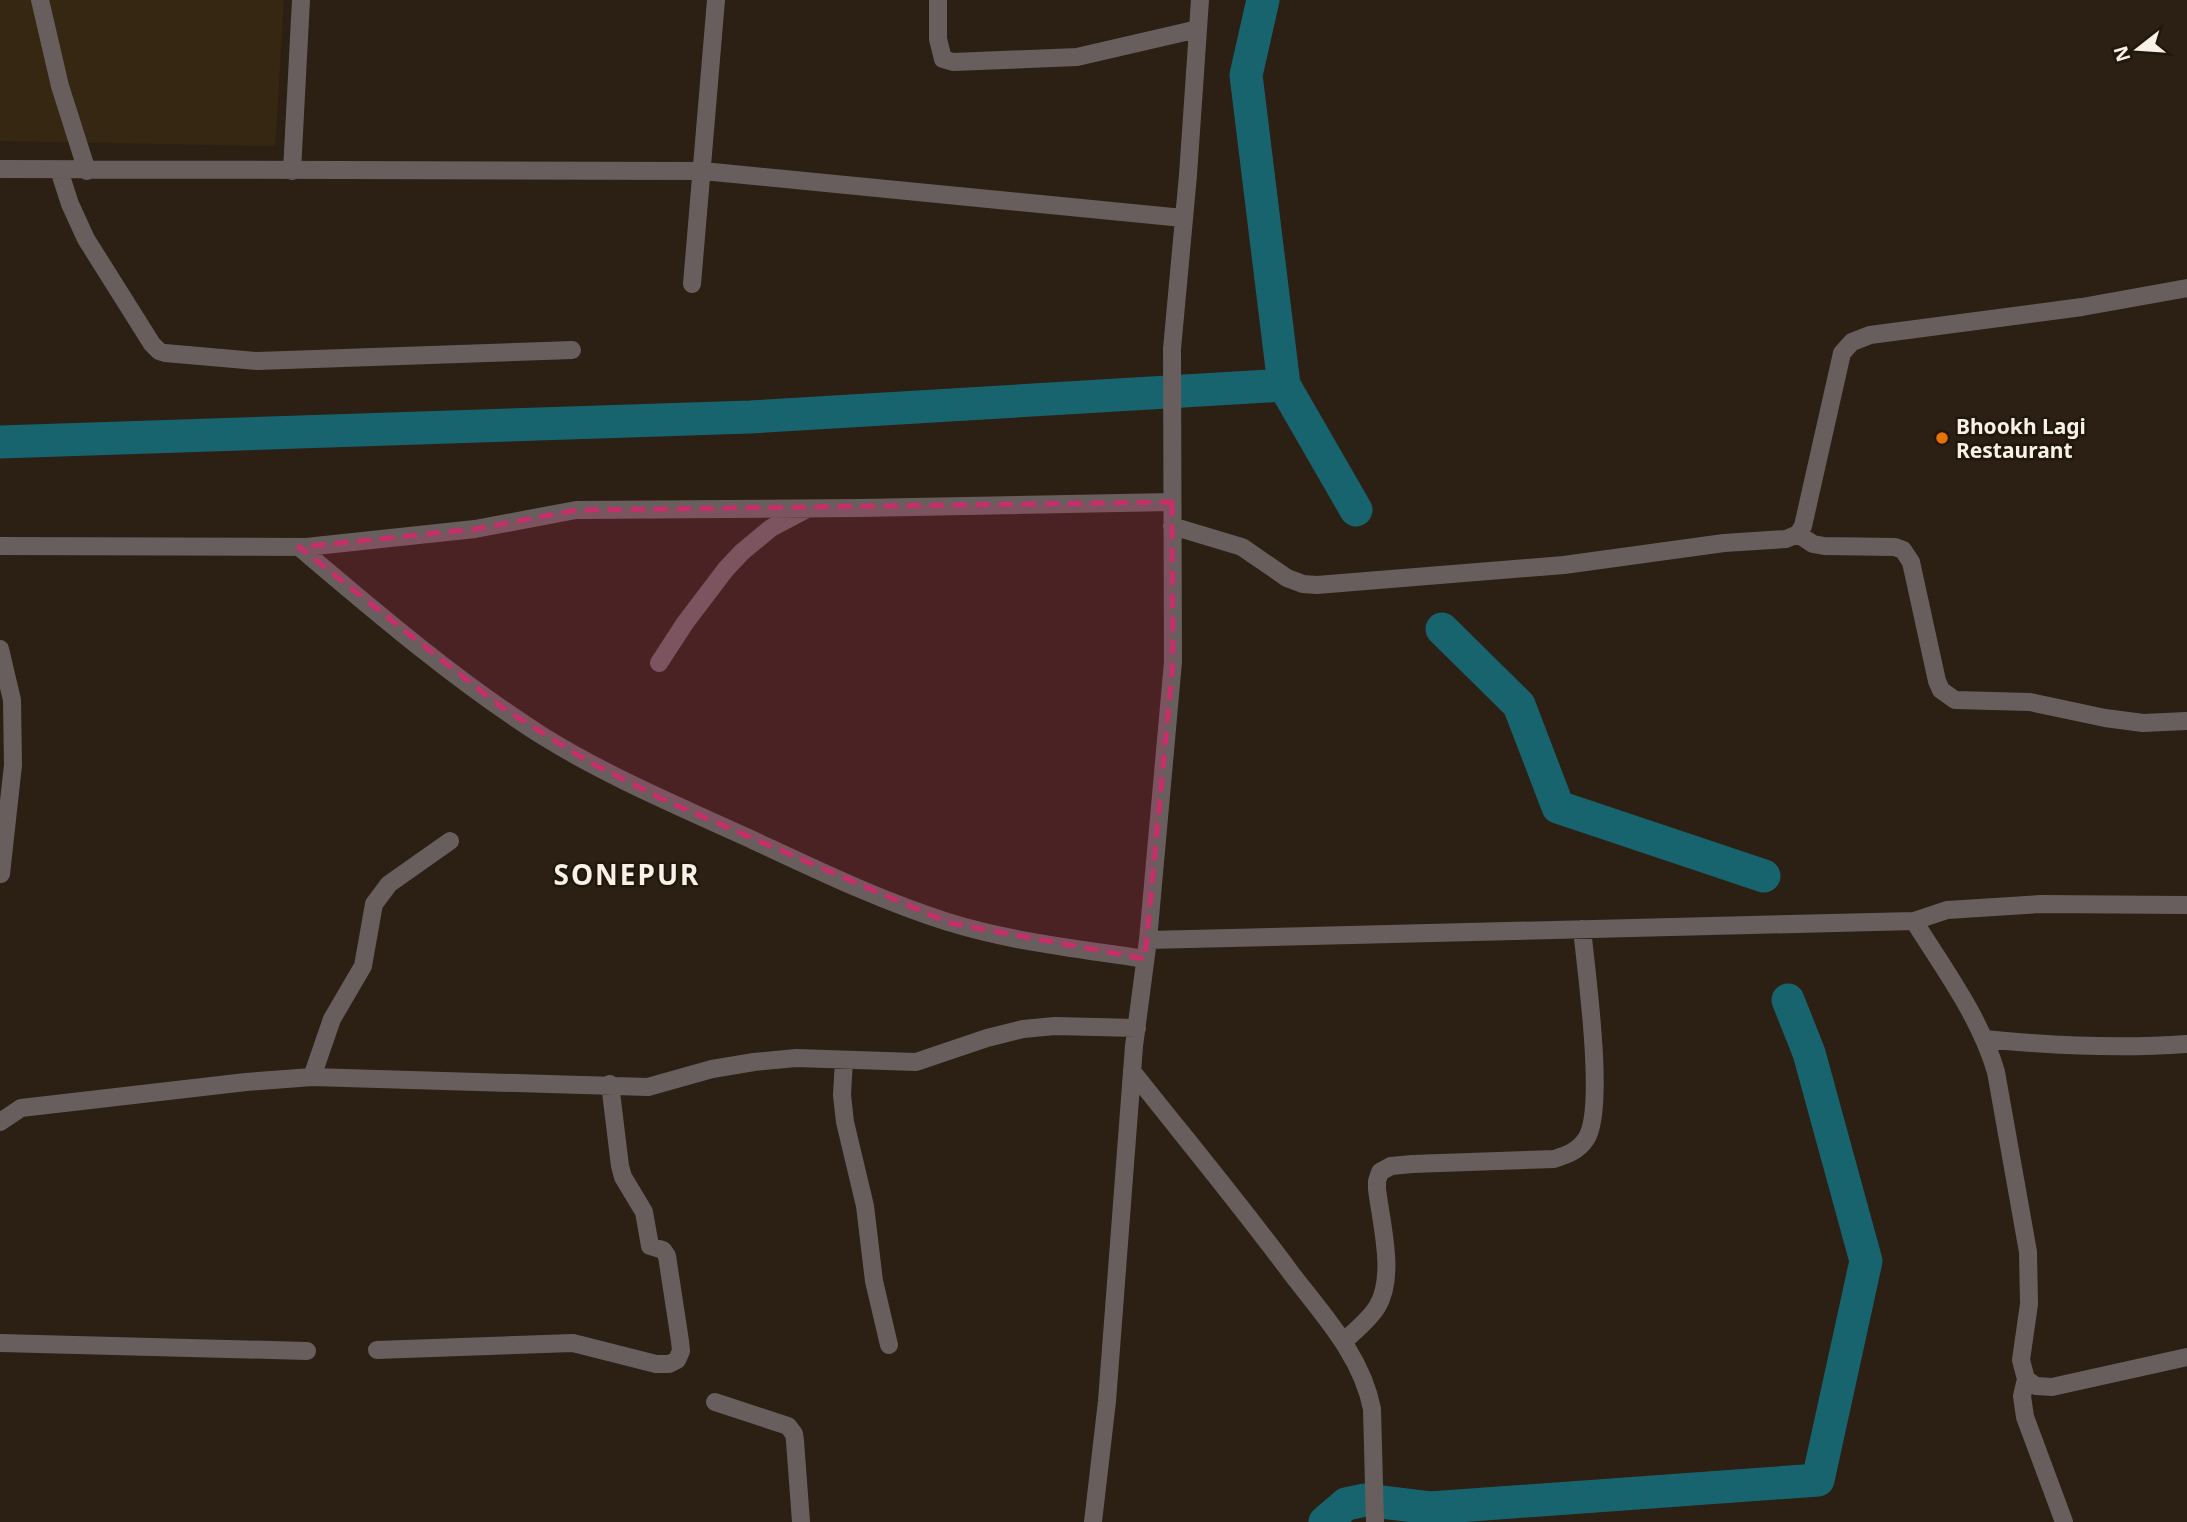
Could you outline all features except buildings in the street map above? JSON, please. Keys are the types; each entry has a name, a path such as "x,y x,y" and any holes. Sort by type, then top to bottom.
{"street":[{"path":"40,0 60,86 87,171"},
{"path":"292,171 301,0"},
{"path":"692,284 716,0"},
{"path":"938,0 938,48 943,59 953,62 1077,57 1198,29"},
{"path":"1093,1522 1107,1401 1132,1071 1148,940 1173,662 1172,349 1200,0"},
{"path":"0,169 703,171 1184,218"},
{"path":"59,170 70,204 86,239 159,351 257,361 572,349"},
{"path":"1172,526 1242,547 1287,578 1303,584 1317,585 1564,565 1724,543 1786,538 1798,534 1803,526 1842,353 1852,342 1870,335 2082,307 2187,288"},
{"path":"0,546 299,547 475,529 576,510 1172,502"},
{"path":"659,663 685,623 742,552 771,528 810,508"},
{"path":"1798,534 1813,544 1824,547 1895,547 1908,555 1937,681 1941,690 1955,700 2030,702 2143,723 2187,721"},
{"path":"299,547 371,607 542,736 655,795 845,882 949,923 1017,939 1145,959"},
{"path":"0,649 12,700 13,765 1,874"},
{"path":"312,1077 332,1020 363,966 374,904 389,884 450,841"},
{"path":"1148,940 1914,921 1947,910 2041,904 2187,905"},
{"path":"1914,921 1968,1009 1984,1039 1996,1072 2028,1252 2029,1304 2021,1360 2026,1379 2022,1396 2025,1416 2064,1522"},
{"path":"1343,1342 1378,1306 1387,1279 1377,1189 1380,1172 1391,1166 1412,1164 1554,1159 1570,1154 1587,1137 1596,1091 1582,929"},
{"path":"0,1122 21,1108 246,1082 312,1077 648,1087 712,1069 796,1058 916,1062 1023,1029 1137,1028"},
{"path":"1984,1039 2109,1048 2187,1044"},
{"path":"844,1059 842,1095 845,1122 865,1206 874,1281 889,1345"},
{"path":"1132,1071 1276,1252 1351,1352 1369,1391 1373,1409 1375,1517"},
{"path":"377,1350 573,1343 656,1364 669,1364 677,1360 681,1351 667,1255 663,1250 650,1246 643,1212 623,1177 610,1084"},
{"path":"0,1343 307,1351"},
{"path":"2026,1379 2036,1386 2052,1387 2187,1357"},
{"path":"715,1402 781,1423 792,1430 801,1522"}],"highlighted area":[{"path":"1172,502 1173,662 1145,959 949,923 666,801 589,762 501,707 299,547 475,529 576,510"}],"shaded area":[{"path":"0,0 284,0 275,146 0,141"}],"waterway":[{"path":"1263,0 1246,75 1284,385 1356,510"},
{"path":"0,442 750,417 1284,385"},
{"path":"1442,629 1519,705 1558,807 1764,876"},
{"path":"1325,1522 1346,1504 1365,1500 1430,1508 1818,1480 1866,1261 1809,1053 1788,1000"}],"place":[{"name":"Bhookh Lagi Restaurant","path":"1942,438"}],"district":[{"name":"SONEPUR","path":"627,874"}]}
